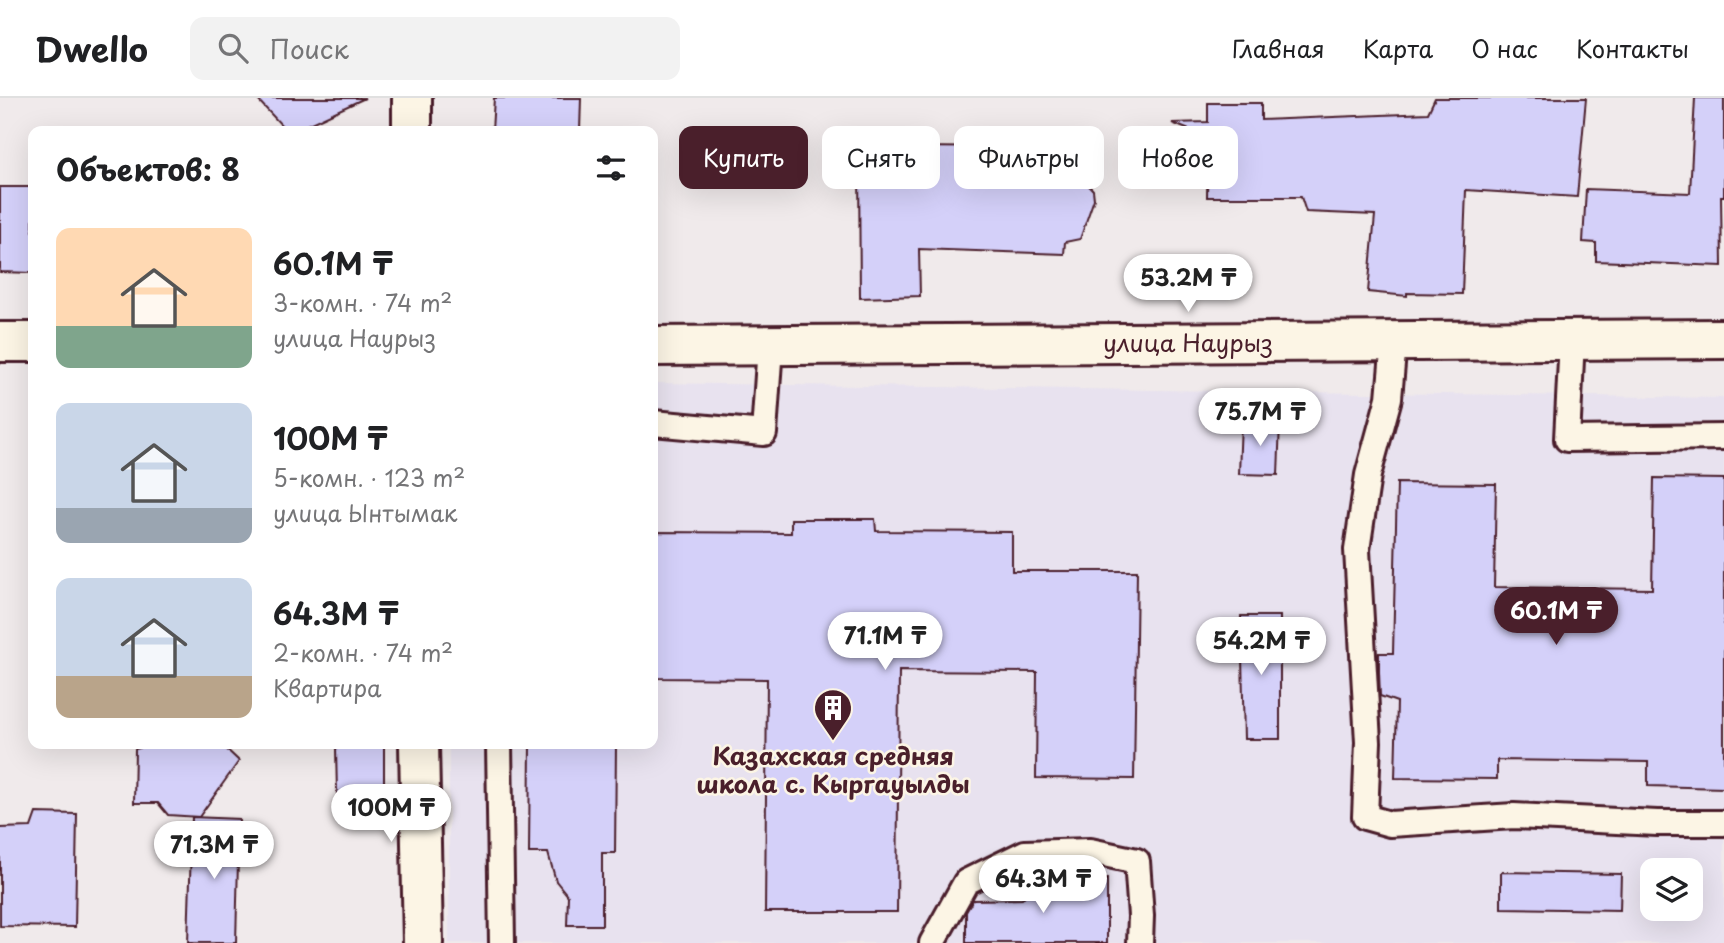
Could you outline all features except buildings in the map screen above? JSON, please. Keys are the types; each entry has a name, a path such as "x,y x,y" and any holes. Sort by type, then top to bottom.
{"street":[{"path":"412,98 412,126"},
{"name":"улица Наурыз","path":"658,346 1724,339"},
{"path":"0,342 28,342"},
{"path":"419,749 423,943"}],"lane":[{"path":"1572,340 1567,439 1724,437"},
{"path":"1394,342 1389,398 1368,475 1357,550 1368,742 1365,817 1390,824 1514,816 1657,823 1724,823"},
{"path":"658,423 764,433 770,346"},
{"path":"499,749 502,943"},
{"path":"932,943 966,882 1025,853 1090,851 1137,862 1140,943"}],"shaded area":[{"path":"658,383 1724,398 1724,943 449,943 449,749 658,749"}],"place":[{"name":"Казахская средняя школа с. Кыргауылды","path":"833,742"}]}
